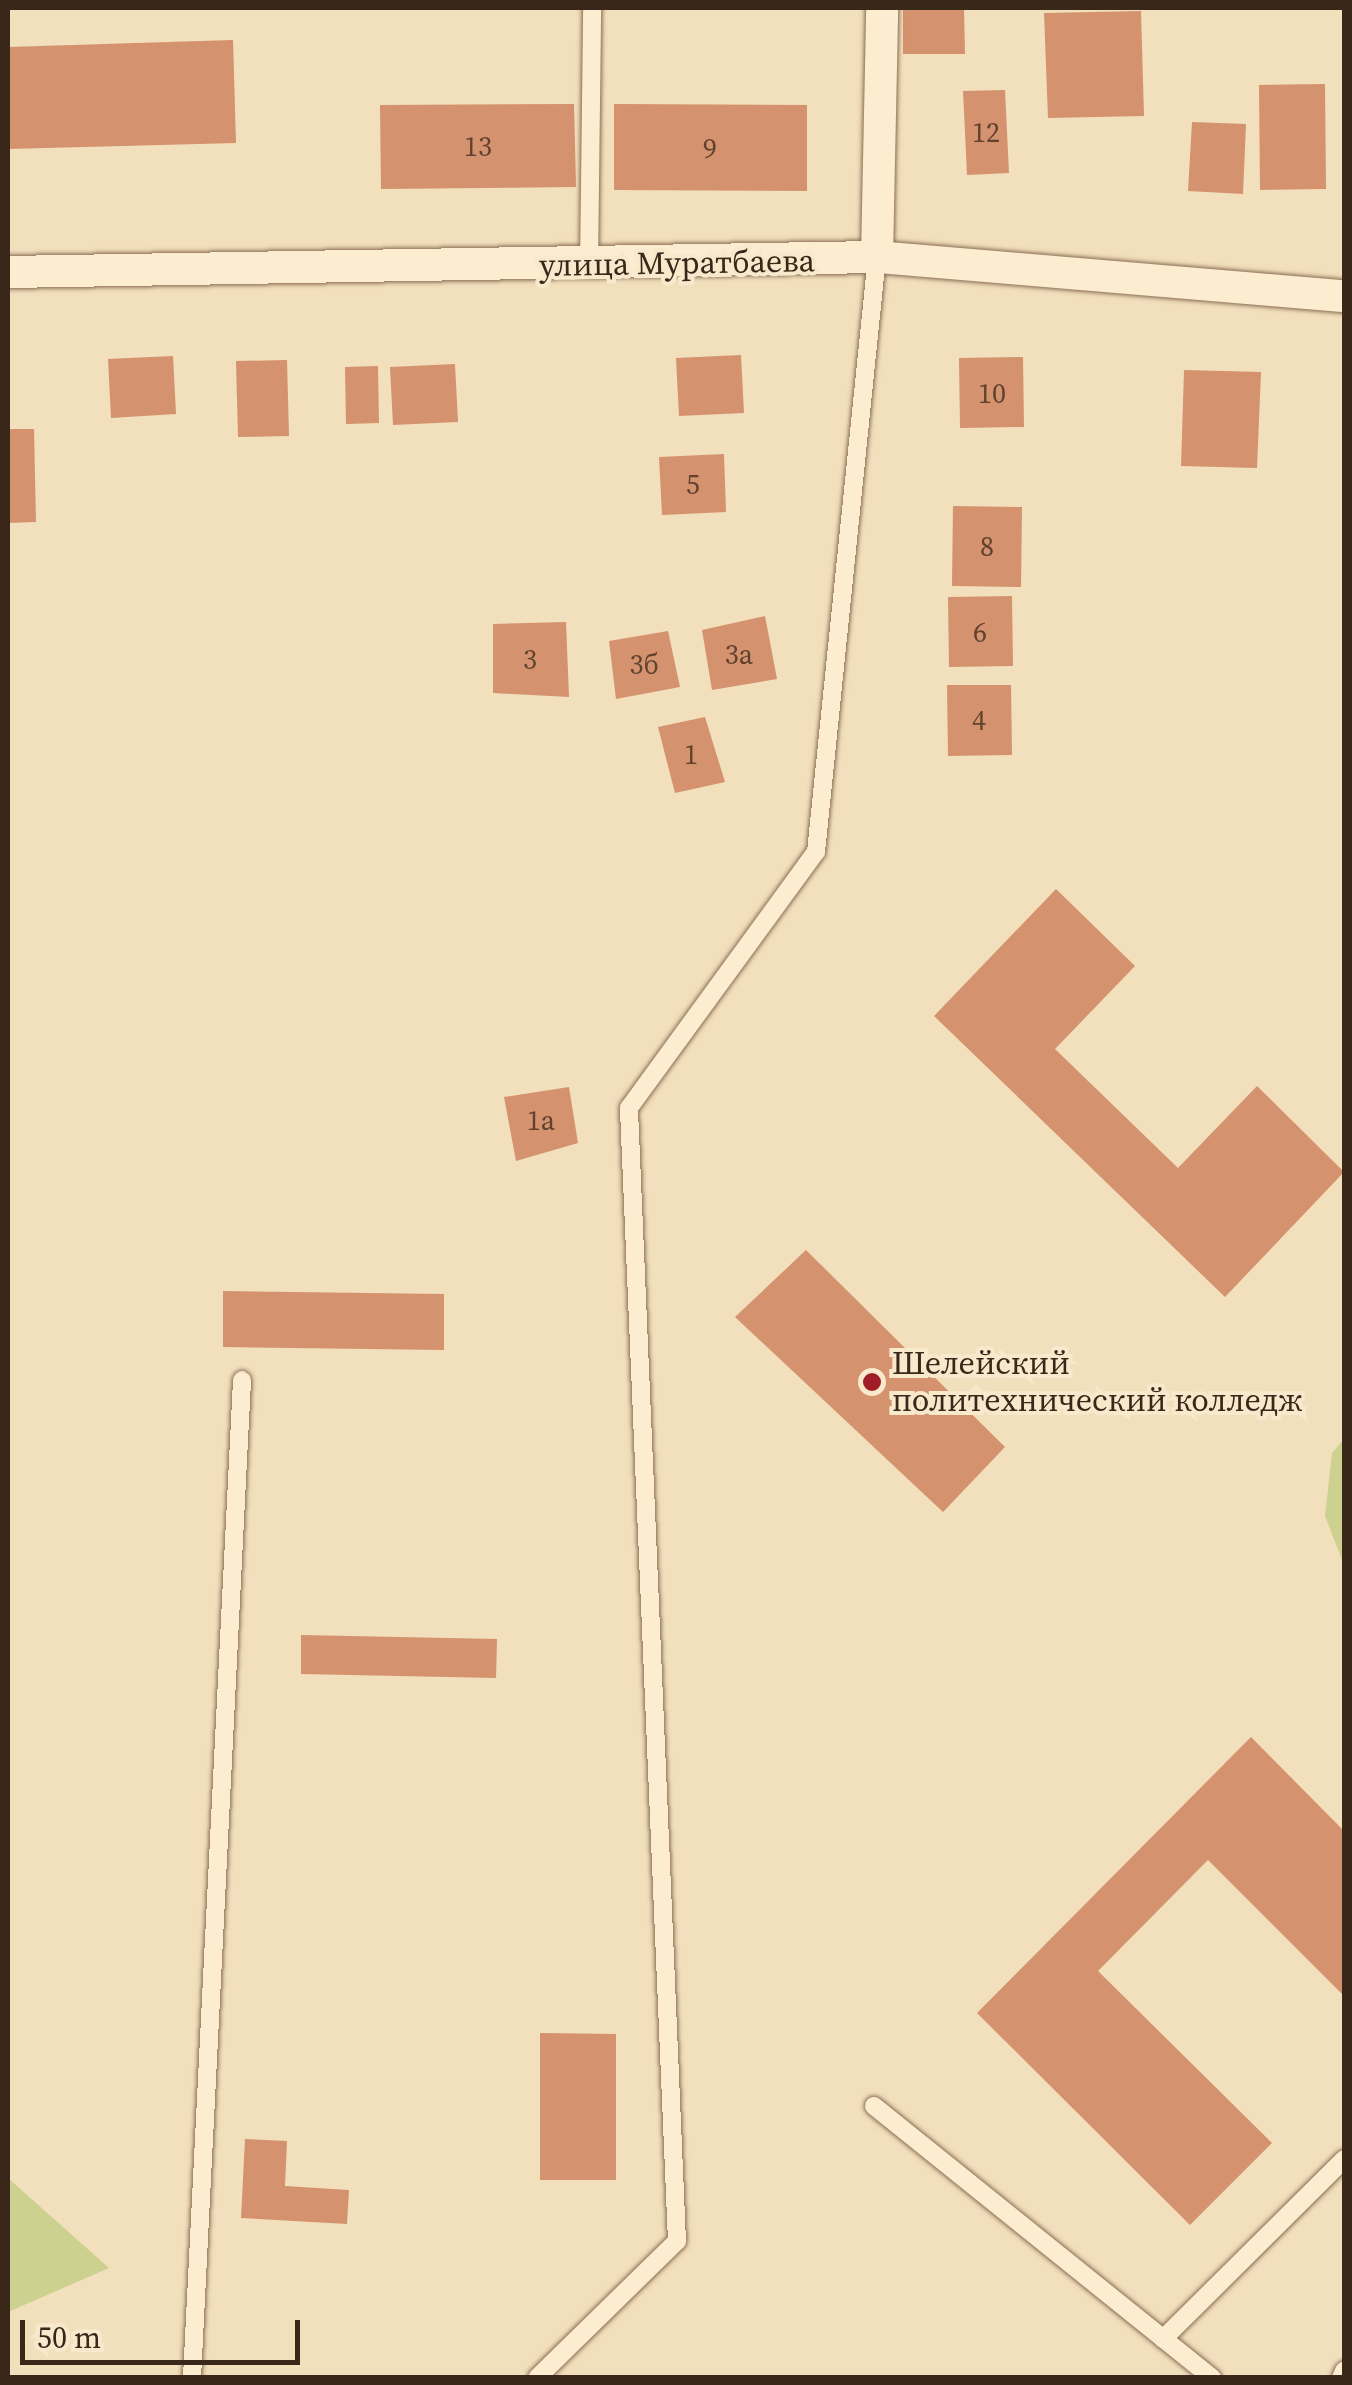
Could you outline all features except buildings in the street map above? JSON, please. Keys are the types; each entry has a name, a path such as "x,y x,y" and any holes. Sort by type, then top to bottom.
{"street":[{"path":"877,258 882,8"},
{"name":"улица Муратбаева","path":"8,272 589,266 877,258 1344,296"}],"lane":[{"path":"589,266 592,8"},
{"path":"536,2378 676,2241 629,1108 816,852 877,258"},
{"path":"192,2378 242,1380"},
{"path":"874,2106 1212,2378"},
{"path":"1163,2339 1344,2159"}],"green space":[{"path":"1344,1439 1344,1565 1325,1516 1332,1453"},
{"path":"8,2178 109,2268 8,2312"}],"place":[{"name":"Шелейский политехнический колледж","path":"872,1382"}]}
